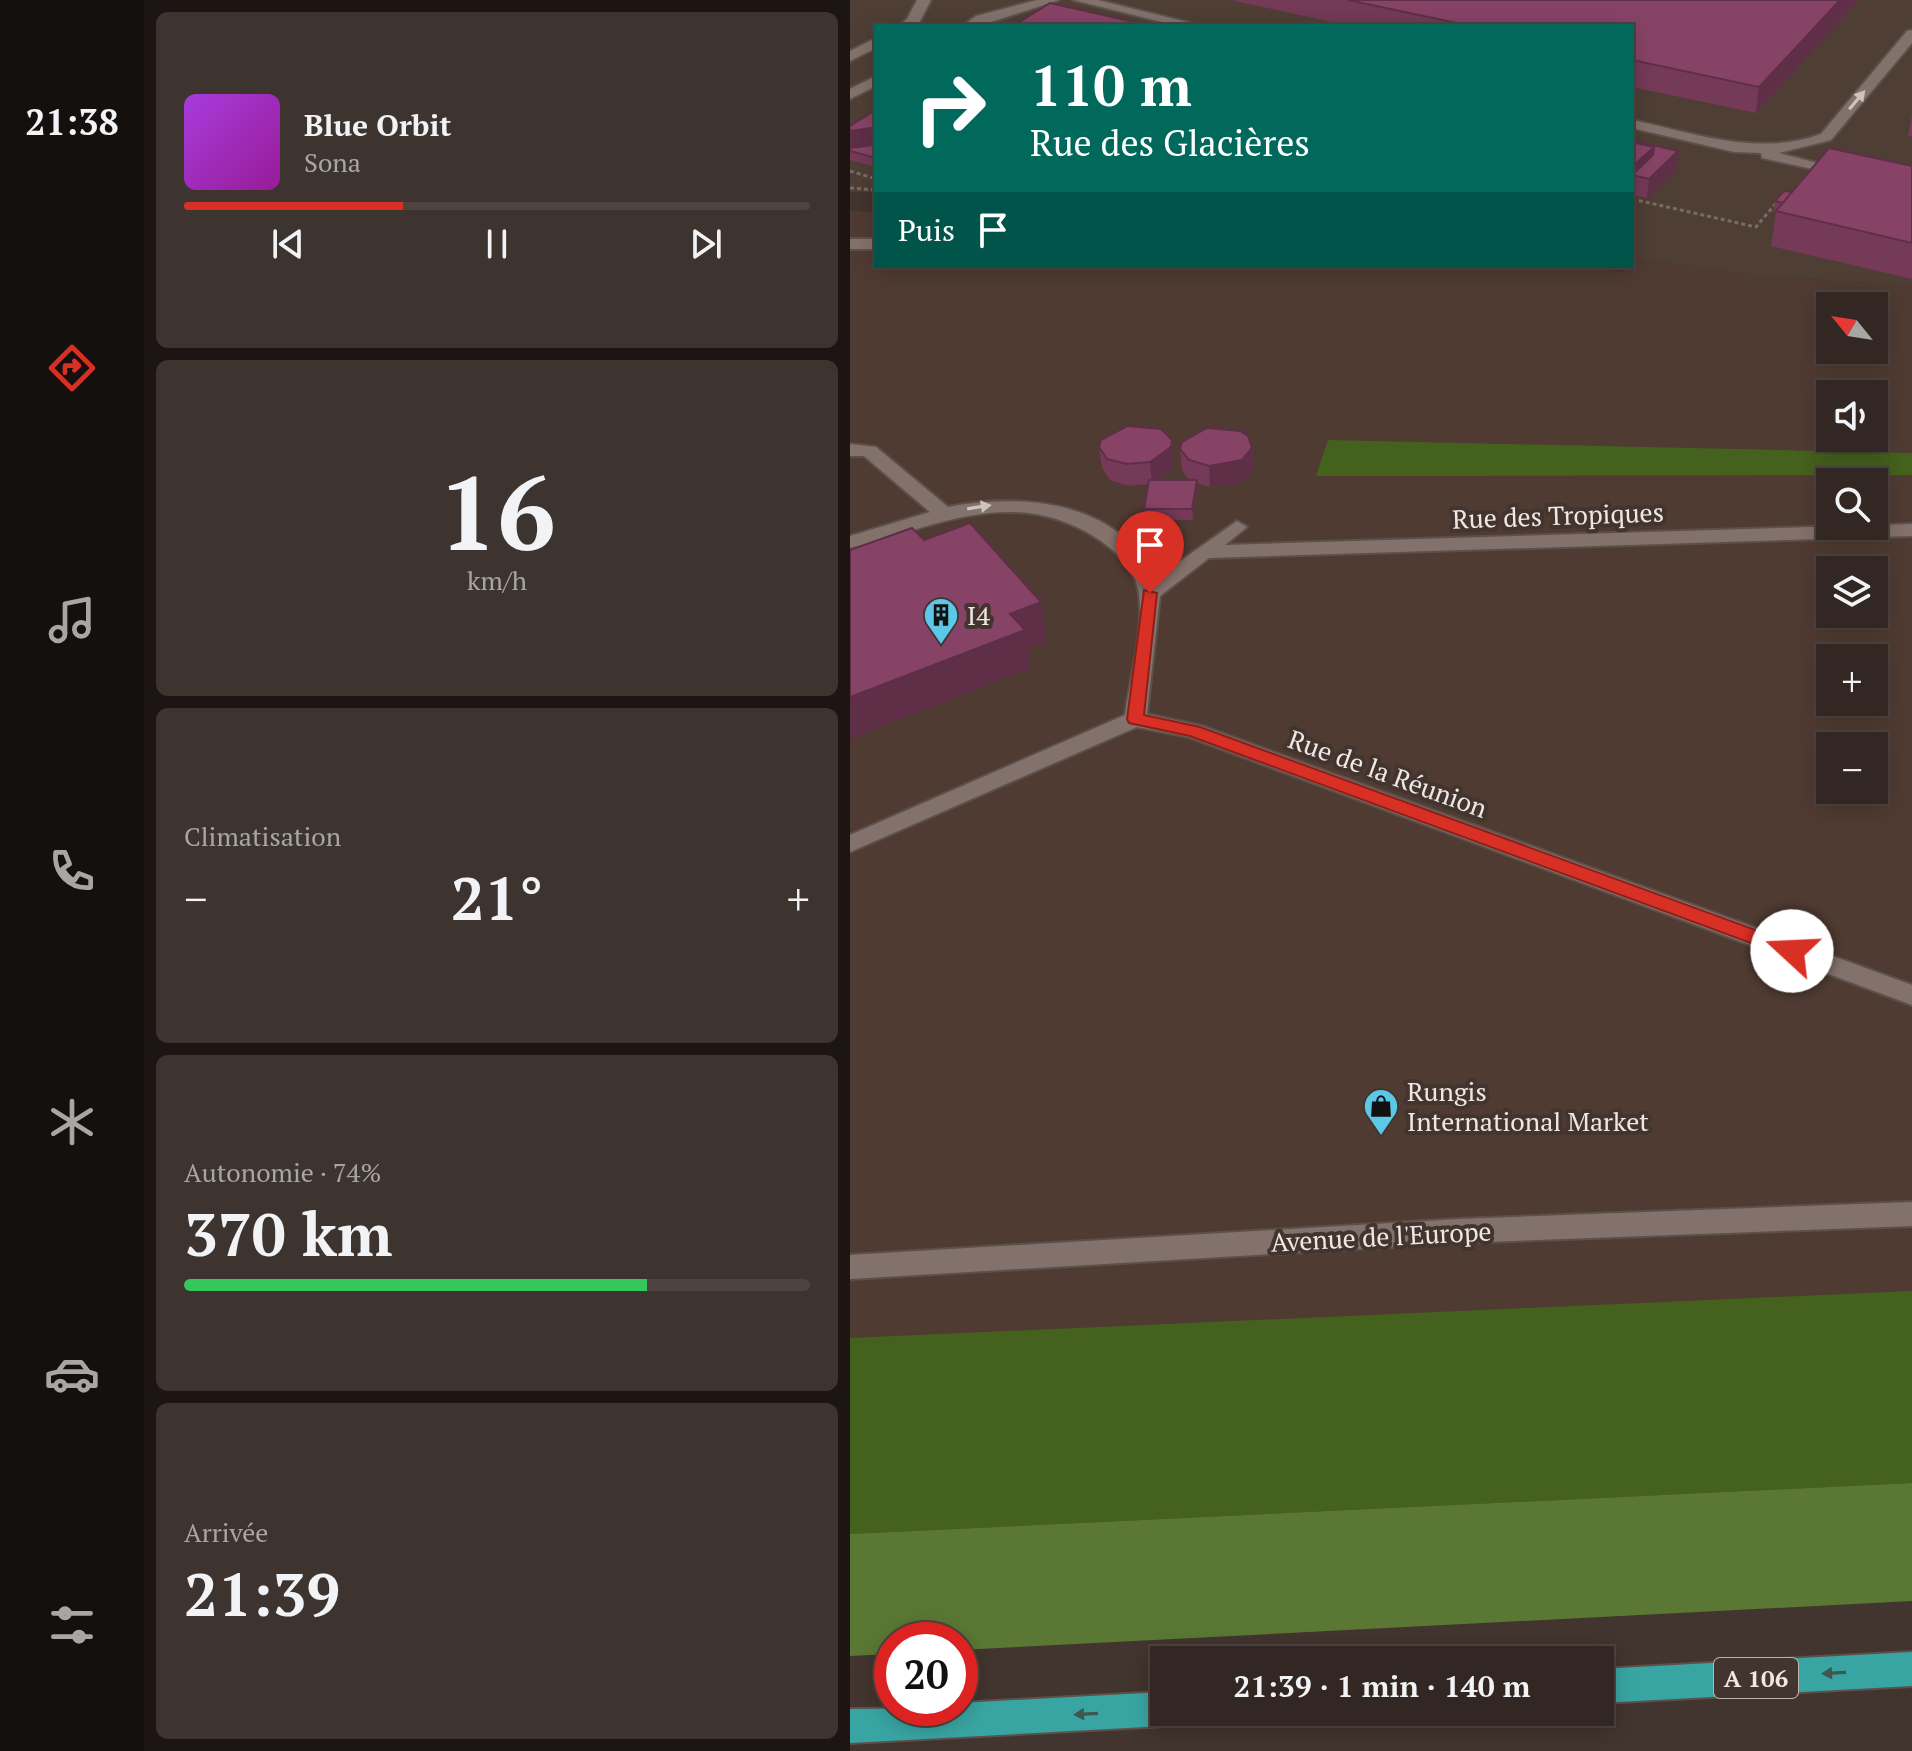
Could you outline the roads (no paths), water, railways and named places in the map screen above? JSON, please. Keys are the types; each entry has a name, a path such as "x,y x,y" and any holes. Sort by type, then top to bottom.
{"highway":[{"name":"A 106","path":"1614,1685 1912,1669"},
{"path":"850,1726 1150,1710"}],"lane":[{"path":"909,24 924,0"},
{"path":"972,24 1052,0"},
{"path":"1080,0 1187,24"},
{"path":"1734,147 1781,149 1821,139 1912,34"},
{"path":"850,57 874,43"},
{"path":"850,95 874,81"},
{"path":"1634,124 1846,175 1821,139"},
{"path":"850,244 874,244"},
{"path":"850,450 869,451 943,513"},
{"path":"850,542 943,513 1010,503 1053,510 1097,526 1136,559 1150,593 1135,719 850,844"},
{"path":"1150,593 1237,527"},
{"name":"Rue des Tropiques","path":"1205,552 1912,530"},
{"name":"Rue de la Réunion","path":"1135,719 1194,731 1912,995"},
{"name":"Avenue de l'Europe","path":"850,1267 1459,1231 1912,1214"}],"place":[{"name":"I4","path":"941,646"},
{"name":"Rungis International Market","path":"1381,1137"}]}
